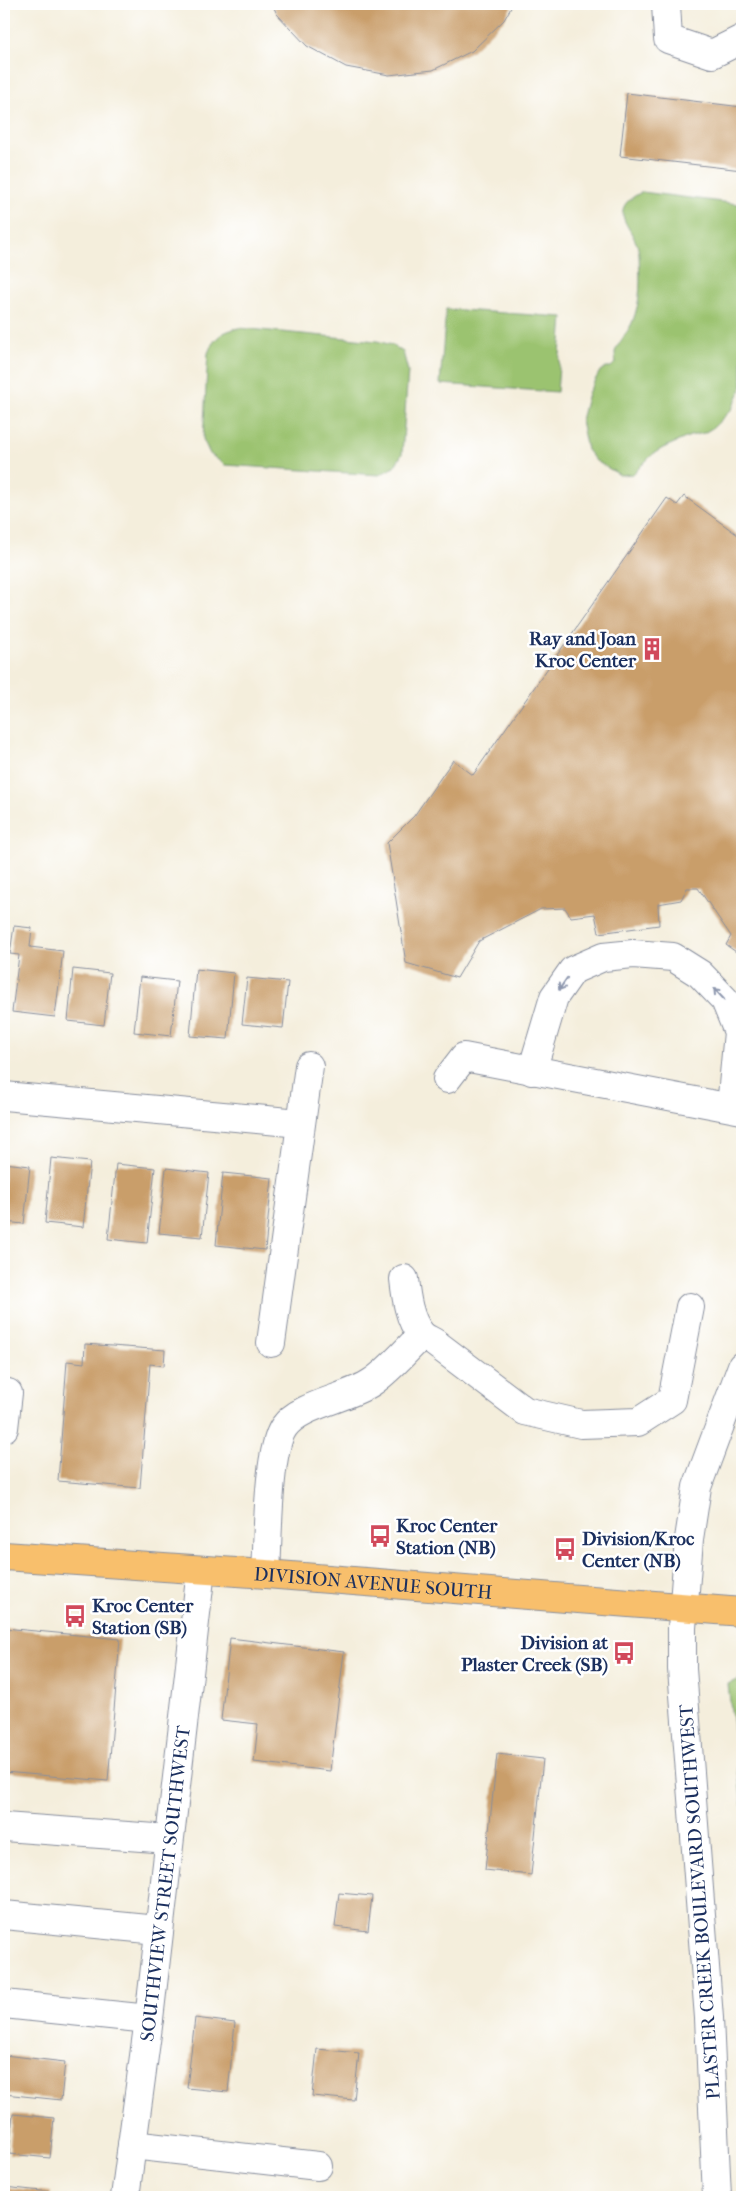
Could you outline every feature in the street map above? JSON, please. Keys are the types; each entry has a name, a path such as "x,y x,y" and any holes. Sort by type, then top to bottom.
{"main road":[{"name":"DIVISION AVENUE SOUTH","path":"4,1556 266,1574 738,1612"}],"street":[{"path":"666,4 668,38 712,54 742,39"},
{"path":"447,1079 464,1057 532,1071 737,1109 738,1032 725,1000 700,974 673,957 633,954 603,957 573,970 554,997 532,1071"},
{"path":"271,1343 309,1066"},
{"path":"4,1096 300,1123"},
{"path":"404,1279 406,1298 411,1314 422,1335 436,1342 525,1411 581,1424 638,1422 672,1400 690,1308"},
{"path":"266,1574 269,1508 275,1453 284,1427 303,1412 359,1390 374,1381 422,1335"},
{"name":"PLASTER CREEK BOULEVARD SOUTHWEST","path":"716,2197 709,2018 682,1669 689,1539 697,1487 742,1366"},
{"path":"4,1392 8,1392 4,1428"},
{"name":"SOUTHVIEW STREET SOUTHWEST","path":"125,2197 149,2019 202,1570"},
{"path":"4,1827 170,1839"},
{"path":"4,1915 158,1930"},
{"path":"4,2004 149,2019"},
{"path":"132,2145 318,2166"}],"green space":[{"path":"642,192 742,206 742,387 732,409 714,427 704,433 690,436 663,448 653,454 633,474 620,475 596,461 587,450 581,420 588,393 600,371 606,367 611,367 615,363 615,352 635,314 640,289 639,255 637,245 623,214 624,206 630,199"},
{"path":"446,309 563,317 557,392 440,384"},
{"path":"239,328 377,341 392,345 403,352 408,371 402,454 394,467 379,475 225,465 210,454 203,439 208,353 216,339 228,331"},
{"path":"739,1679 742,1680 742,1806 728,1684"}],"building":[{"path":"272,4 513,4 504,20 472,51 433,70 389,75 346,67 307,46 277,14"},
{"path":"627,93 742,107 742,170 620,156"},
{"name":"Ray and Joan Kroc Center","path":"684,496 742,538 742,956 726,945 731,936 698,888 687,888 681,900 658,904 659,925 599,933 595,914 571,917 565,908 541,909 479,941 457,978 406,963 387,843 414,816 453,760 473,775 667,498 677,505"},
{"path":"14,926 32,928 30,947 63,951 55,1017 12,1012 19,955 10,954"},
{"path":"73,969 110,973 104,1025 68,1021"},
{"path":"196,969 234,973 228,1039 190,1036"},
{"path":"140,977 177,981 171,1036 134,1032"},
{"path":"247,978 288,982 283,1028 242,1024"},
{"path":"51,1158 90,1162 83,1227 45,1223"},
{"path":"4,1163 30,1166 24,1224 4,1222"},
{"path":"116,1164 155,1168 147,1243 108,1239"},
{"path":"166,1168 209,1173 202,1237 159,1233"},
{"path":"223,1173 272,1178 265,1250 216,1245"},
{"path":"85,1344 165,1350 164,1366 150,1364 140,1488 58,1481 67,1361 84,1363"},
{"path":"4,1628 120,1639 108,1781 4,1772"},
{"path":"230,1638 344,1652 330,1771 254,1762 258,1724 221,1720"},
{"path":"497,1754 543,1759 531,1875 485,1870"},
{"path":"339,1893 372,1896 368,1931 335,1927"},
{"path":"195,2018 235,2023 228,2092 187,2088"},
{"path":"317,2049 359,2053 354,2100 312,2096"},
{"path":"4,2055 65,2062 61,2100 4,2094"},
{"path":"13,2114 54,2118 50,2158 9,2154"},
{"path":"4,2187 51,2192 50,2197 4,2197"}],"place":[{"name":"Ray and Joan Kroc Center","path":"652,649"},
{"name":"Kroc Center Station (NB)","path":"380,1536"},
{"name":"Division/Kroc Center (NB)","path":"565,1549"},
{"name":"Kroc Center Station (SB)","path":"75,1616"},
{"name":"Division at Plaster Creek (SB)","path":"624,1653"}]}
